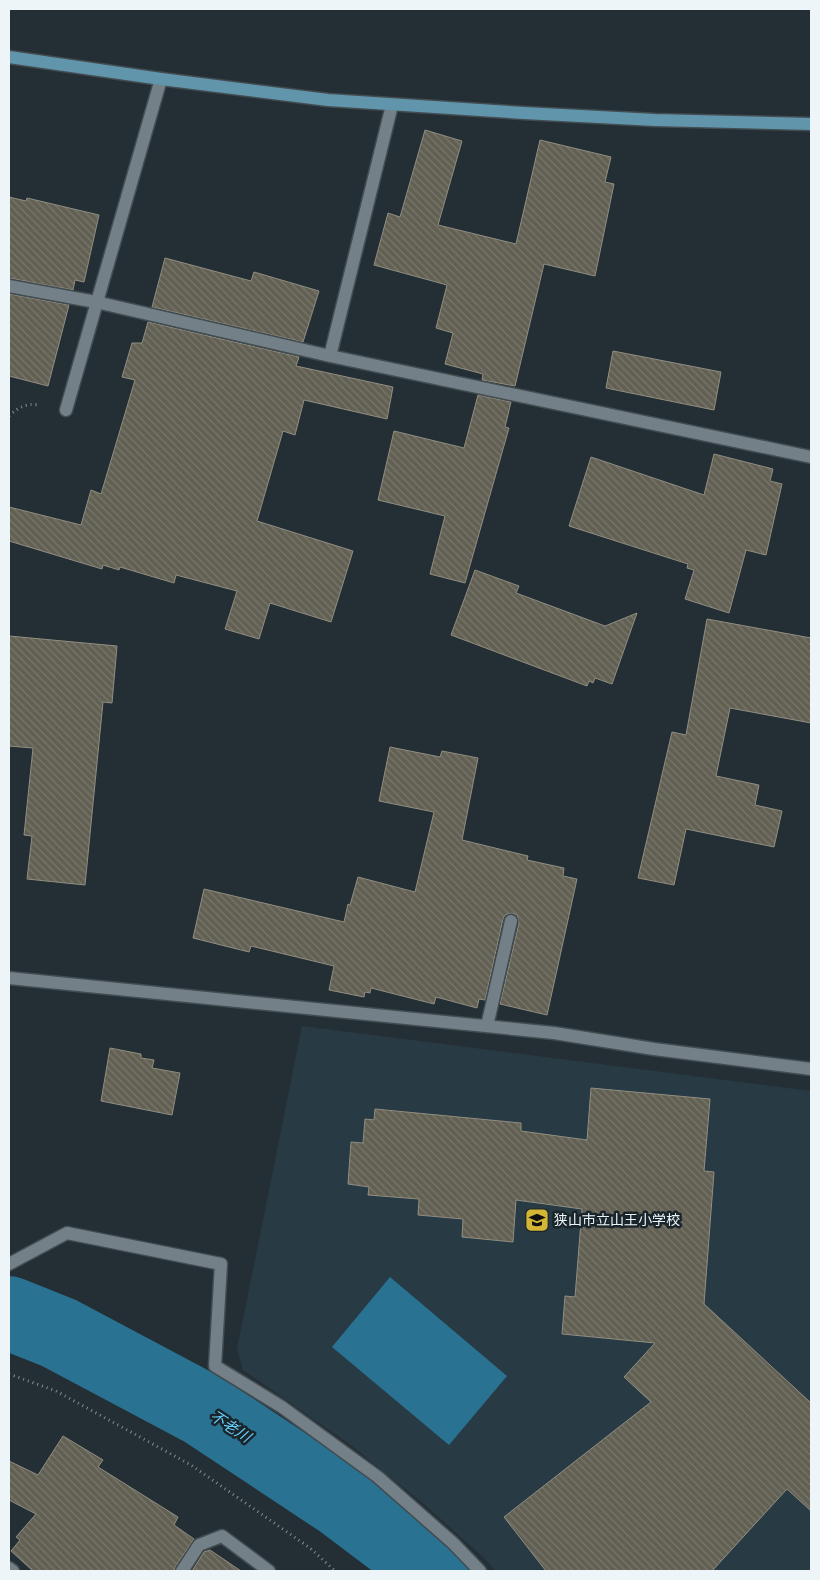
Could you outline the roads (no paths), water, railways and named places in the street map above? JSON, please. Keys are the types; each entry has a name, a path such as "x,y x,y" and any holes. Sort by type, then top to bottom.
{"street":[{"path":"9,58 328,100 392,106 655,120 811,124"},
{"path":"66,410 161,79"},
{"path":"330,356 392,106"},
{"path":"9,286 96,302 330,356 811,457"},
{"path":"487,1026 511,921"},
{"path":"9,978 554,1033 654,1049 811,1069"},
{"path":"9,1264 67,1233 221,1264 215,1366 282,1407 378,1477 453,1543 480,1571"},
{"path":"182,1571 199,1545 222,1536 269,1571"},
{"path":"9,1568 13,1571"}],"water":[{"path":"390,1277 507,1376 449,1445 332,1347"}],"waterway":[{"name":"不老川","path":"9,1313 59,1333 202,1409 341,1501 434,1571"}],"place":[{"name":"狭山市立山王小学校","path":"537,1220"}]}
